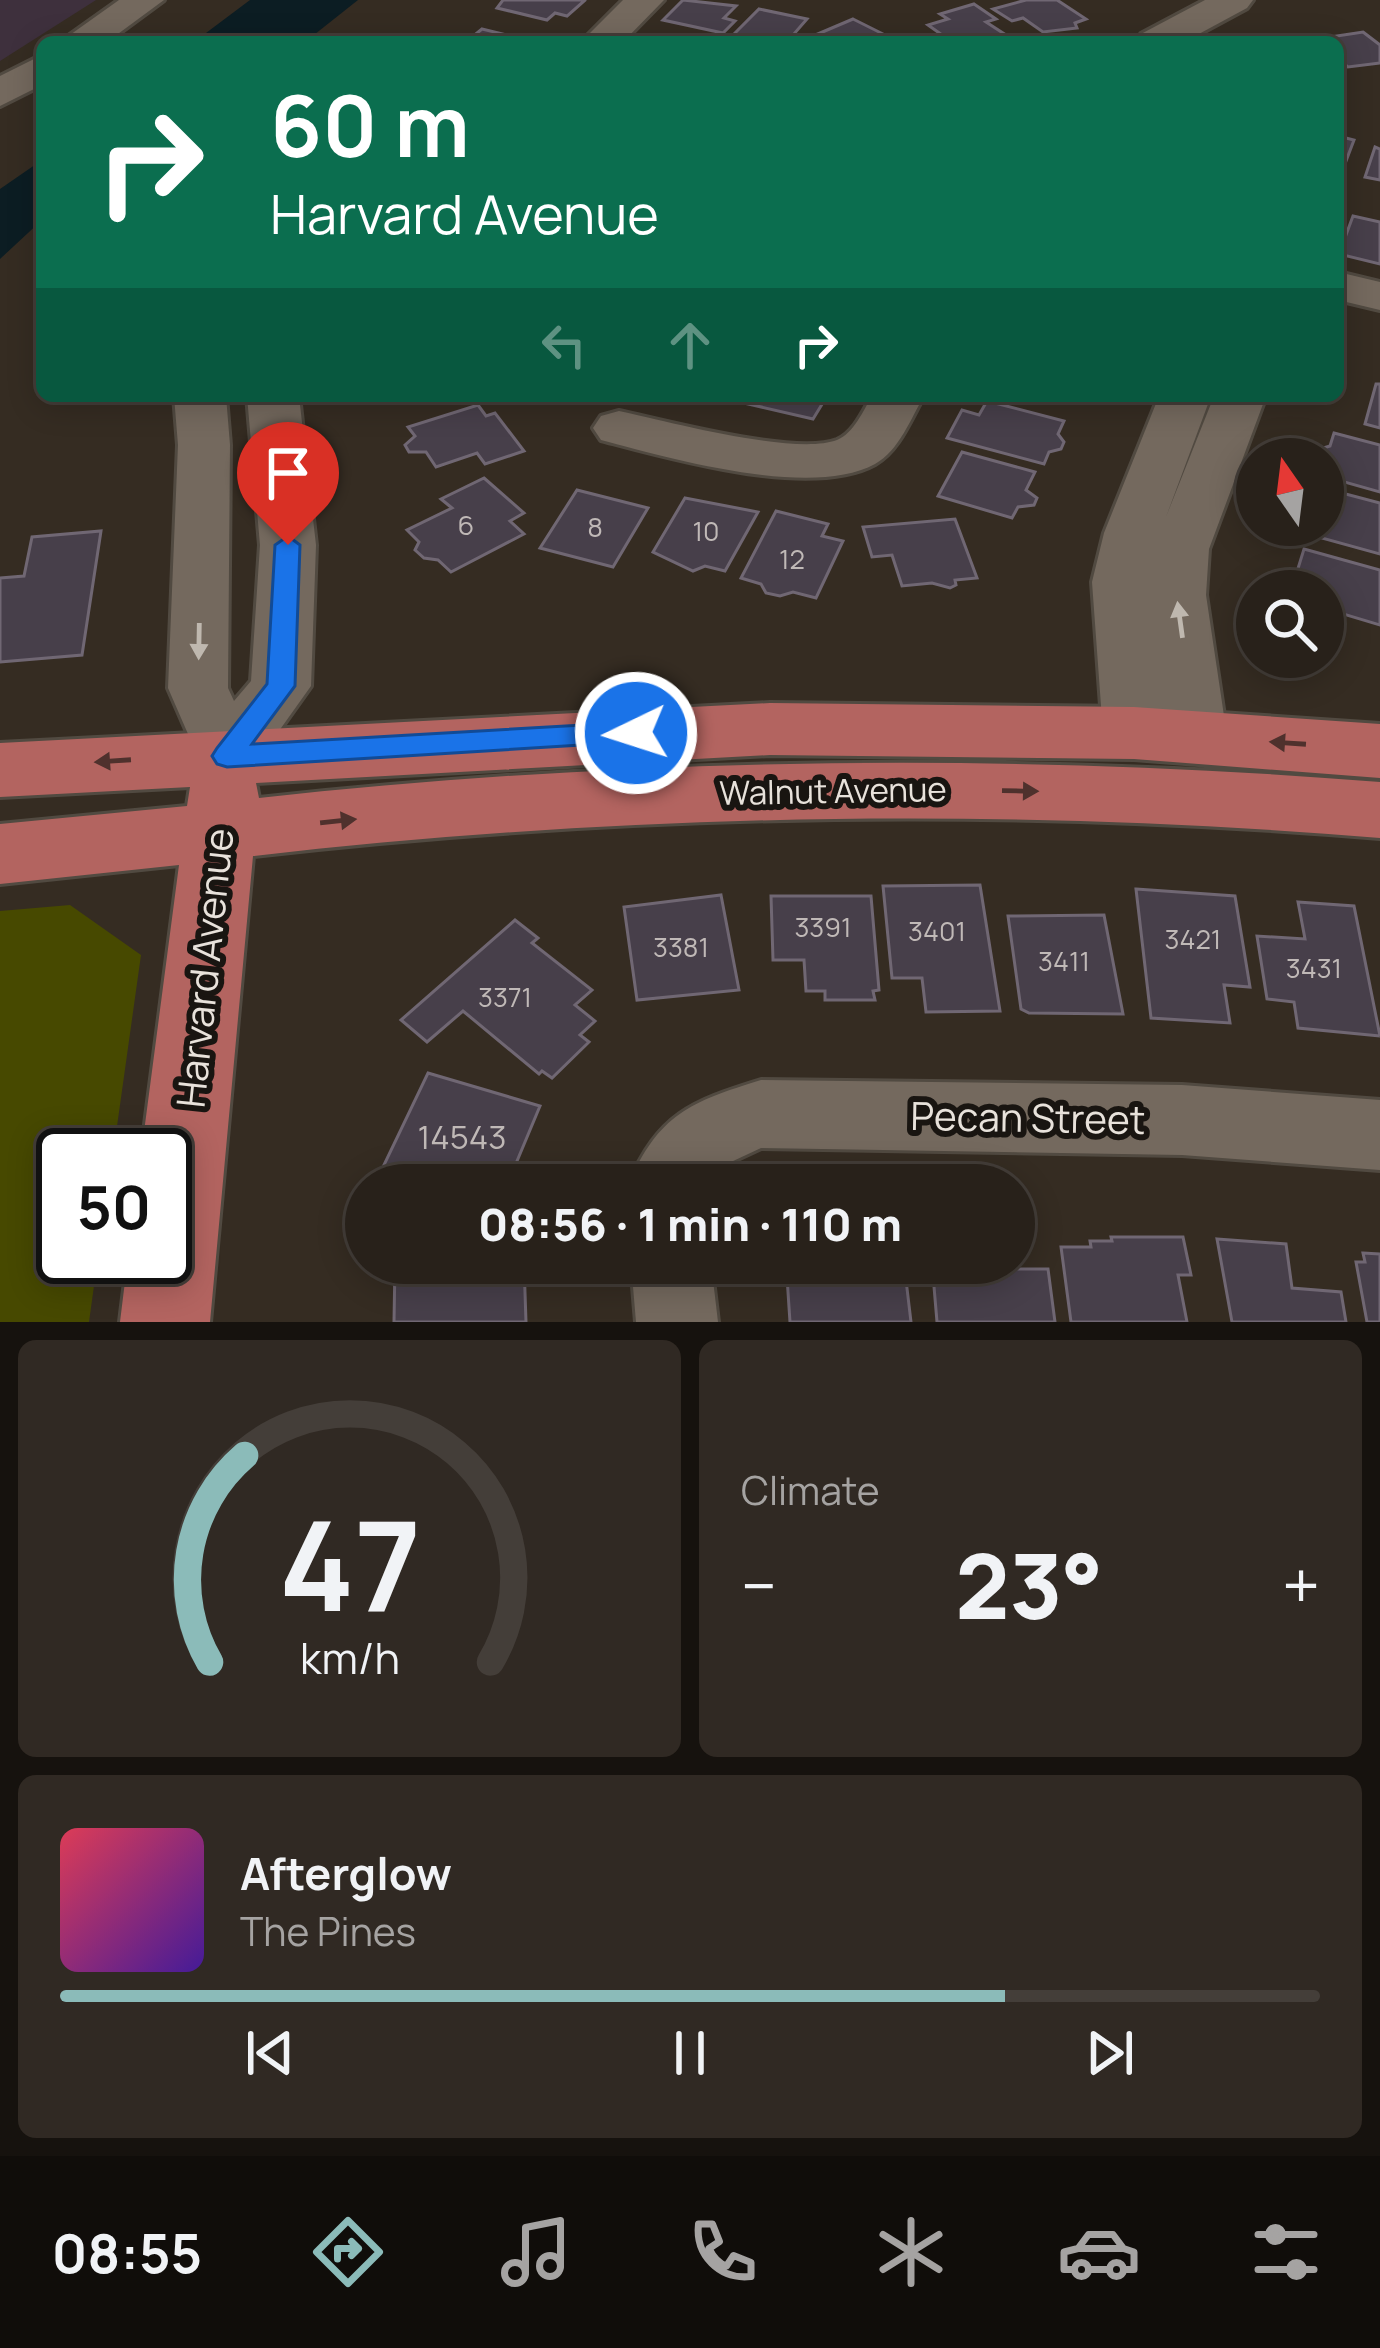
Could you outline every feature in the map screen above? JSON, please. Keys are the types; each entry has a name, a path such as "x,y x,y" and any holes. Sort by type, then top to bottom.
{"main road":[{"name":"Walnut Avenue","path":"0,854 224,794 770,729 1165,735 1380,751"},
{"name":"Walnut Avenue","path":"0,770 224,794 529,801 776,790 1090,792 1380,811"},
{"name":"Harvard Avenue","path":"165,1322 224,794"}],"street":[{"path":"89,36 145,0"},
{"path":"621,36 645,0"},
{"path":"1166,36 1234,0"},
{"path":"1344,287 1380,296"},
{"name":"Harvard Avenue","path":"200,402 204,445 198,688 224,794"},
{"path":"224,794 281,686 288,545 274,402"},
{"path":"619,428 777,457 824,459 855,454 870,441 894,402"},
{"path":"1165,735 1121,583 1132,533 1183,402"},
{"path":"1165,735 1181,549 1238,402"},
{"name":"Pecan Street","path":"679,1164 719,1127 761,1114 1182,1120 1380,1136"},
{"path":"673,1284 677,1322"}],"shaded area":[{"path":"0,0 96,0 36,36 0,61"},
{"path":"250,0 358,0 313,36 202,36"},
{"path":"36,164 36,226 0,259 0,189"},
{"path":"70,905 141,955 117,1128 36,1128 36,1284 94,1284 89,1322 0,1322 0,911"}],"building":[{"path":"503,0 584,1 567,16 555,13 547,20 497,8"},
{"path":"683,0 736,6 724,18 735,21 723,33 663,20"},
{"path":"1026,0 1057,0 1086,19 1075,23 1077,28 1043,32 1023,18 1012,21 993,9"},
{"path":"974,4 996,19 986,22 1007,36 944,36 928,25 948,19 940,14"},
{"path":"759,9 807,19 792,36 732,36"},
{"path":"853,19 887,36 813,36"},
{"path":"482,29 511,36 473,36"},
{"path":"1363,32 1380,45 1380,63 1348,67 1344,36 1337,36"},
{"path":"1344,138 1354,140 1344,166"},
{"path":"1375,147 1380,149 1380,180 1365,177"},
{"path":"1353,216 1380,222 1380,264 1344,255"},
{"path":"1376,384 1380,384 1380,428 1365,424"},
{"path":"745,402 823,402 813,419"},
{"path":"991,402 1064,421 1058,434 1064,442 1061,449 1049,452 1044,464 947,438 962,410 979,415"},
{"path":"478,405 486,416 495,413 524,451 485,464 477,453 436,467 426,452 409,452 405,445 415,436 408,427"},
{"path":"1334,433 1380,445 1380,492 1344,482 1344,438 1332,438"},
{"path":"962,452 1035,472 1026,490 1037,498 1034,505 1018,507 1012,518 938,496"},
{"path":"484,478 524,513 510,521 524,534 451,572 438,560 424,558 415,550 419,542 407,530 452,508 441,499"},
{"path":"577,490 648,508 613,567 540,548"},
{"path":"1344,494 1380,503 1380,554 1344,544"},
{"path":"685,498 758,512 725,571 705,566 693,571 653,552"},
{"path":"776,511 828,524 822,536 843,541 816,598 793,592 766,593 761,584 741,578"},
{"path":"955,519 977,578 955,580 950,588 932,583 902,586 892,555 872,557 863,527"},
{"path":"101,531 82,655 0,662 0,578 24,576 32,537"},
{"path":"1304,549 1380,570 1380,625 1344,614 1344,570 1298,570"},
{"path":"980,885 1000,1011 926,1012 922,978 892,978 883,886"},
{"path":"1136,889 1235,896 1250,987 1224,985 1230,1023 1151,1018"},
{"path":"721,895 739,990 637,1000 624,907"},
{"path":"771,896 871,896 879,990 873,991 875,1000 825,1000 825,991 806,991 804,960 773,960"},
{"path":"1298,902 1354,906 1380,1036 1298,1028 1294,1002 1267,999 1257,936 1305,939"},
{"path":"1104,915 1123,1014 1029,1013 1021,1009 1008,916"},
{"path":"515,920 538,938 532,943 592,990 575,1005 595,1021 580,1035 589,1042 552,1078 542,1071 539,1074 463,1011 427,1042 401,1020"},
{"path":"428,1073 540,1106 516,1164 384,1164"},
{"path":"1111,1237 1183,1237 1191,1275 1178,1275 1187,1322 1071,1322 1061,1247 1091,1247 1090,1241 1112,1241"},
{"path":"1217,1239 1286,1244 1292,1288 1341,1292 1346,1322 1232,1322"},
{"path":"1363,1253 1380,1254 1380,1322 1367,1322 1356,1262 1365,1262"},
{"path":"1035,1269 1048,1269 1055,1322 937,1322 934,1284 1035,1284"},
{"path":"395,1284 525,1284 526,1322 394,1322"},
{"path":"787,1284 906,1284 911,1322 790,1322"}],"route":[{"path":"288,545 281,686 227,756 636,733"}]}
